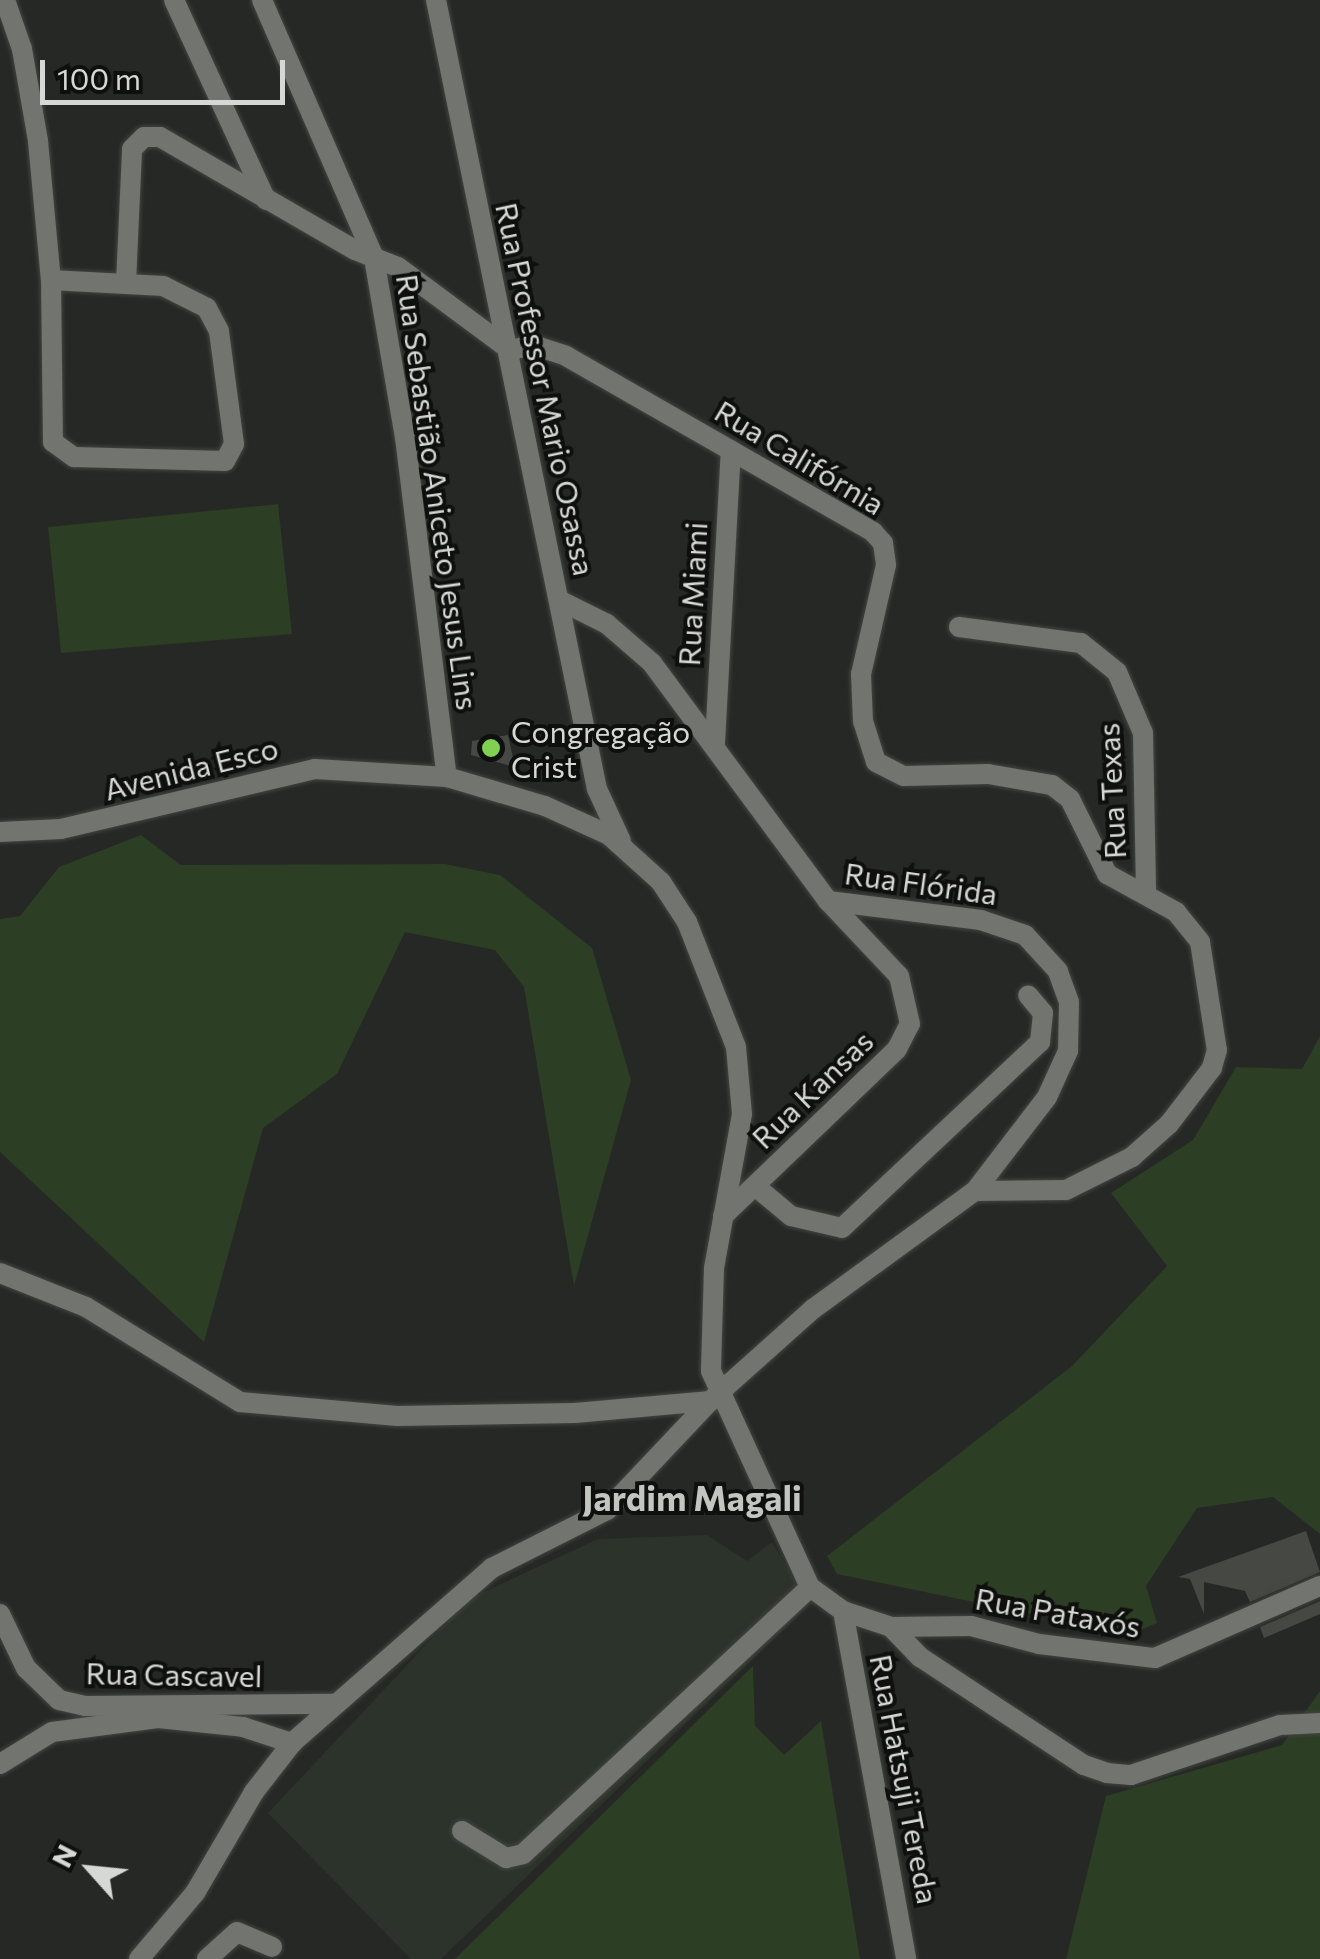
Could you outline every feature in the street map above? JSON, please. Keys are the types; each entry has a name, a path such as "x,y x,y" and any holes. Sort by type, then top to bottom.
{"street":[{"path":"5,0 22,49 38,141 51,280 50,434 59,451 74,458 216,465 231,454 214,317 181,292 51,280"},
{"path":"174,0 266,200"},
{"name":"Rua Sebastião Aniceto Jesus Lins","path":"262,0 374,258 405,437 447,776"},
{"name":"Rua Professor Mario Osassa","path":"436,0 598,789 623,846"},
{"path":"126,284 130,162 138,140 160,137 266,200 411,276 510,350"},
{"name":"Rua Califórnia","path":"510,350 547,348 732,450 883,543 886,565 861,674 863,721 876,762 904,776 988,774 1052,785 1070,799 1107,874 1146,892"},
{"name":"Rua Miami","path":"715,742 732,450"},
{"name":"Rua Flórida","path":"139,1959 195,1893 254,1792 292,1743 492,1568 606,1510 714,1398 845,1284 974,1191 1021,1136 1062,1070 1071,1026 1058,971 1025,934 1007,926 828,901 715,742 632,642 558,600"},
{"name":"Rua Texas","path":"959,627 1081,643 1117,672 1143,733 1146,892 1176,912 1200,942 1215,1012 1212,1068 1170,1124 1102,1175 1029,1195 974,1191"},
{"name":"Avenida Esco","path":"0,832 61,830 314,769 447,776 583,822 623,846"},
{"path":"583,822 598,789"},
{"path":"623,846 661,882 686,922 736,1047 742,1114 724,1216 710,1335 714,1398 810,1587 842,1612 891,1627 920,1657 1084,1765 1107,1773 1131,1775 1280,1725 1320,1722"},
{"name":"Rua Kansas","path":"724,1216 897,1050 910,1024 899,976 828,901"},
{"path":"755,1186 791,1216 842,1228 1040,1042 1043,1013 1028,995"},
{"path":"0,1273 86,1307 240,1402 396,1416 576,1413 714,1398"},
{"name":"Rua Pataxós","path":"891,1627 972,1626 1074,1650 1155,1658 1320,1586"},
{"path":"462,1831 506,1858 523,1854 810,1587"},
{"name":"Rua Hatsuji Tereda","path":"842,1612 906,1959"},
{"name":"Rua Cascavel","path":"0,1614 33,1678 59,1700 84,1706 335,1704"},
{"path":"0,1764 52,1732 158,1718 243,1727 292,1743"},
{"path":"206,1959 237,1932 272,1947"}],"shaded area":[{"path":"707,1535 747,1561 772,1542 809,1605 441,1959 411,1959 268,1813 469,1599 598,1539"}],"green space":[{"path":"278,504 292,634 61,653 48,527"},
{"path":"141,835 181,865 445,864 500,875 592,948 631,1080 574,1286 524,987 495,950 405,932 337,1074 263,1128 204,1342 0,1152 0,919 20,916 59,867"},
{"path":"1320,1036 1320,1534 1273,1497 1197,1508 1146,1586 1157,1623 1130,1634 837,1574 827,1556 1072,1366 1167,1266 1111,1193 1193,1140 1236,1067 1302,1069"},
{"path":"753,1666 755,1726 784,1755 821,1721 860,1959 455,1959"},
{"path":"1320,1691 1320,1959 1066,1959 1106,1796 1282,1745"}],"building":[{"name":"Congregação Crist","path":"508,735 515,767 471,755 472,741"},
{"path":"1306,1531 1320,1572 1250,1602 1245,1591 1204,1582 1204,1614 1190,1579 1178,1577"},
{"path":"1320,1601 1320,1614 1264,1638 1260,1627"}],"place":[{"name":"Congregação Crist","path":"491,748"}],"district":[{"name":"Jardim Magali","path":"692,1497"}]}
